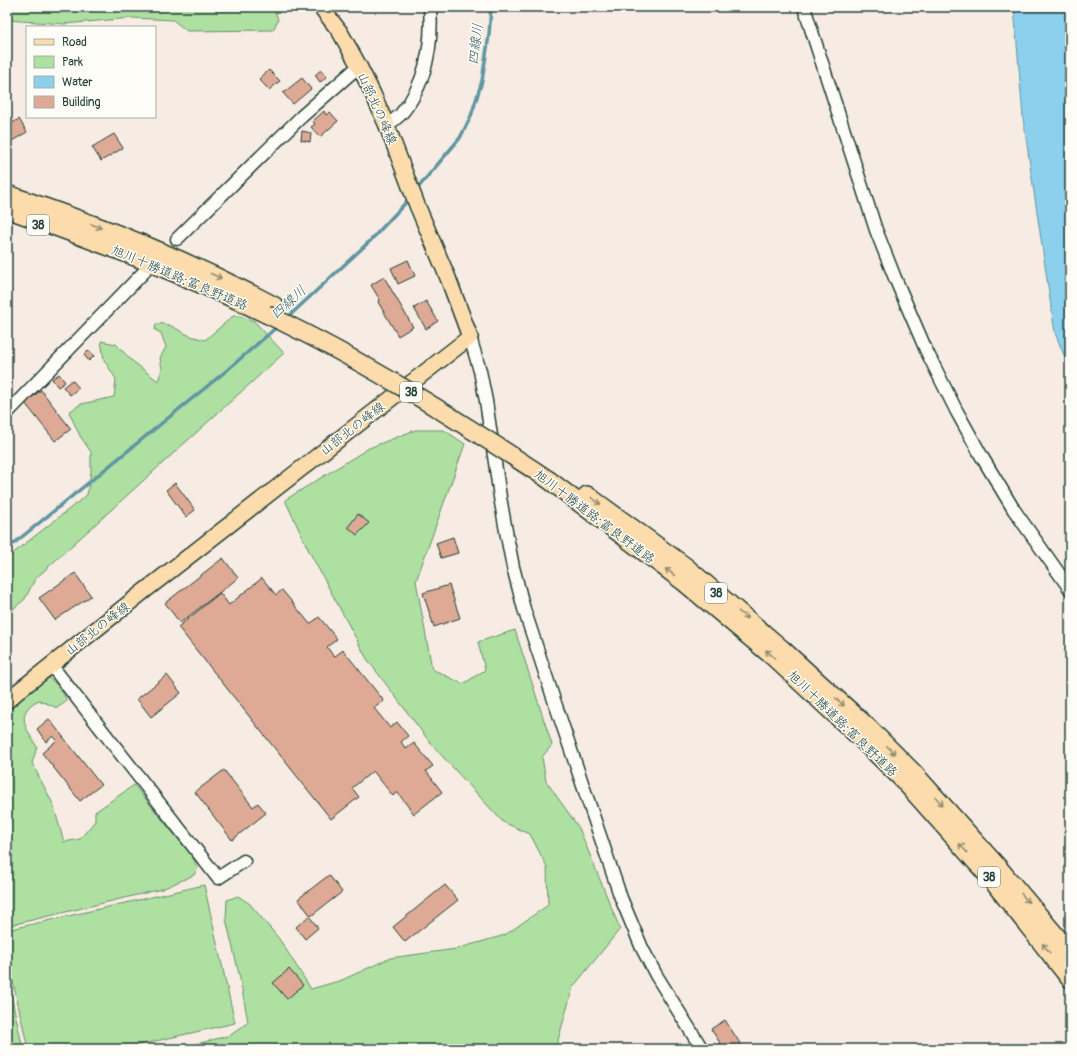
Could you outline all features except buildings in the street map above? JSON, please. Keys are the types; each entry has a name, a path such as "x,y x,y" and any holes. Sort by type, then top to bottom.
{"highway":[{"path":"7,186 72,224"},
{"name":"旭川十勝道路;富良野道路","path":"7,194 72,224"},
{"name":"旭川十勝道路;富良野道路","path":"7,209 72,224 156,249 228,282 271,310 374,359 447,401 509,440 551,475 685,566 781,648 1000,868 1070,952"},
{"name":"38","path":"7,218 72,224"},
{"name":"旭川十勝道路;富良野道路","path":"908,776 1070,979"}],"main road":[{"name":"山部北の峰線","path":"7,701 51,664 470,337 448,278 373,94 340,32 320,7"}],"street":[{"path":"387,126 400,115 410,102 426,65 431,32 430,7"},
{"path":"804,7 876,230 926,350 956,410 982,457 1014,510 1070,589"},
{"path":"177,239 301,117 359,66"},
{"path":"7,413 144,272"},
{"path":"470,337 480,371 486,401 501,504 513,568 524,609 621,898 642,948 656,975 702,1049"},
{"path":"51,664 218,878 244,861"}],"green space":[{"path":"7,7 274,7 278,20 273,30 187,31 173,20 132,18 64,24 7,20"},
{"path":"233,316 240,316 254,321 284,353 35,579 25,599 7,614 7,558 87,495 91,472 91,452 80,436 69,412 81,404 114,397 116,379 104,360 101,341 116,344 131,360 158,381 162,369 160,358 166,347 161,333 155,330 156,324 168,325 188,335 205,340"},
{"path":"415,430 444,430 465,444 416,581 432,669 463,684 485,670 478,642 515,630 552,745 542,757 546,781 579,828 620,929 573,987 558,1040 559,1049 177,1049 231,1035 248,1022 239,974 226,919 227,900 238,896 250,904 280,940 311,989 342,980 390,958 456,949 505,935 548,905 547,867 530,834 503,822 432,745 367,659 309,551 285,500 369,448"},
{"path":"47,677 59,688 67,701 57,708 39,700 31,705 27,710 24,715 24,721 29,734 37,747 32,763 53,804 64,842 80,839 95,821 95,812 134,785 192,856 198,868 194,875 162,889 7,926 7,710"},
{"path":"204,885 235,1023 121,1049 28,1049 7,955 7,930"},
{"path":"7,977 23,1049 7,1049"}],"water":[{"path":"1014,7 1070,7 1070,370 1055,333 1023,118"}],"waterway":[{"name":"四線川","path":"416,190 460,138 471,116 482,81 489,35 491,7"},
{"name":"四線川","path":"287,318 370,241 410,198"},
{"name":"四線川","path":"7,549 226,371 278,326"}]}
